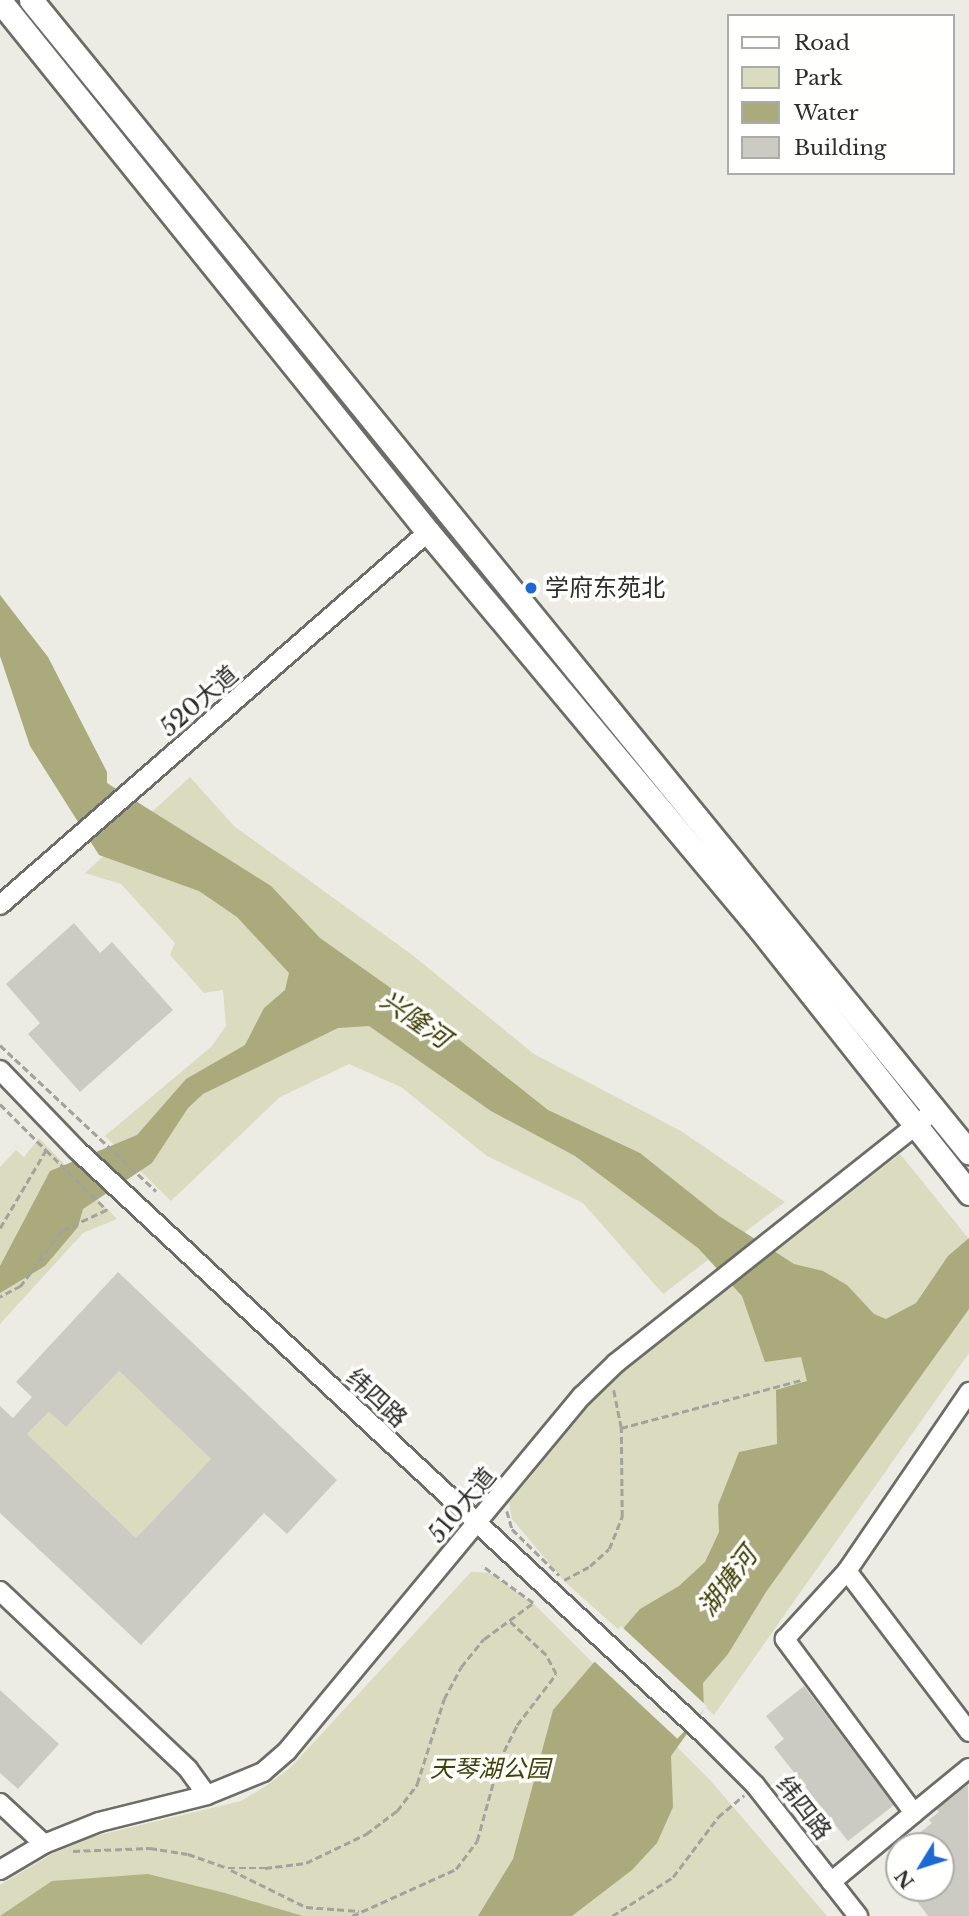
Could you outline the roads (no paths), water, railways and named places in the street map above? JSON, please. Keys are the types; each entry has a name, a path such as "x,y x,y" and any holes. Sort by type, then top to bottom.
{"main road":[{"path":"32,0 969,1152"},
{"path":"0,1 428,532 760,929 969,1194"}],"street":[{"name":"520大道","path":"0,905 82,837 428,532"},
{"name":"纬四路","path":"0,1070 137,1206 706,1736 755,1785 858,1916"},
{"name":"510大道","path":"0,1870 44,1844 99,1822 207,1795 263,1772 287,1751 478,1525 582,1396 762,1244 935,1110"},
{"path":"914,1813 785,1640 847,1571 968,1398"},
{"path":"847,1571 969,1732"},
{"path":"0,1591 188,1769 207,1795"},
{"path":"831,1882 969,1768"},
{"path":"0,1803 44,1844"}],"water":[{"path":"0,595 48,657 107,772 107,783 271,886 320,938 419,1008 548,1110 640,1153 719,1216 794,1264 823,1271 847,1285 874,1314 886,1319 916,1303 948,1256 969,1238 969,1309 766,1592 728,1654 703,1683 704,1710 671,1756 673,1807 657,1843 632,1870 572,1916 478,1916 513,1859 553,1710 640,1609 679,1586 705,1562 719,1532 718,1505 739,1452 777,1444 776,1390 807,1381 801,1357 765,1362 742,1296 698,1248 575,1156 491,1111 369,1026 338,1028 203,1094 188,1108 152,1163 83,1209 78,1227 45,1266 0,1293 0,1266 50,1171 137,1135 186,1079 245,1045 264,1008 285,990 289,973 237,917 199,891 99,855 30,746 0,656"}],"place":[{"name":"学府东苑北","path":"531,588"}],"water label":[{"name":"兴隆河","path":"415,1020"},
{"name":"湖塘河","path":"728,1582"}],"park label":[{"name":"天琴湖公园","path":"490,1769"}]}
